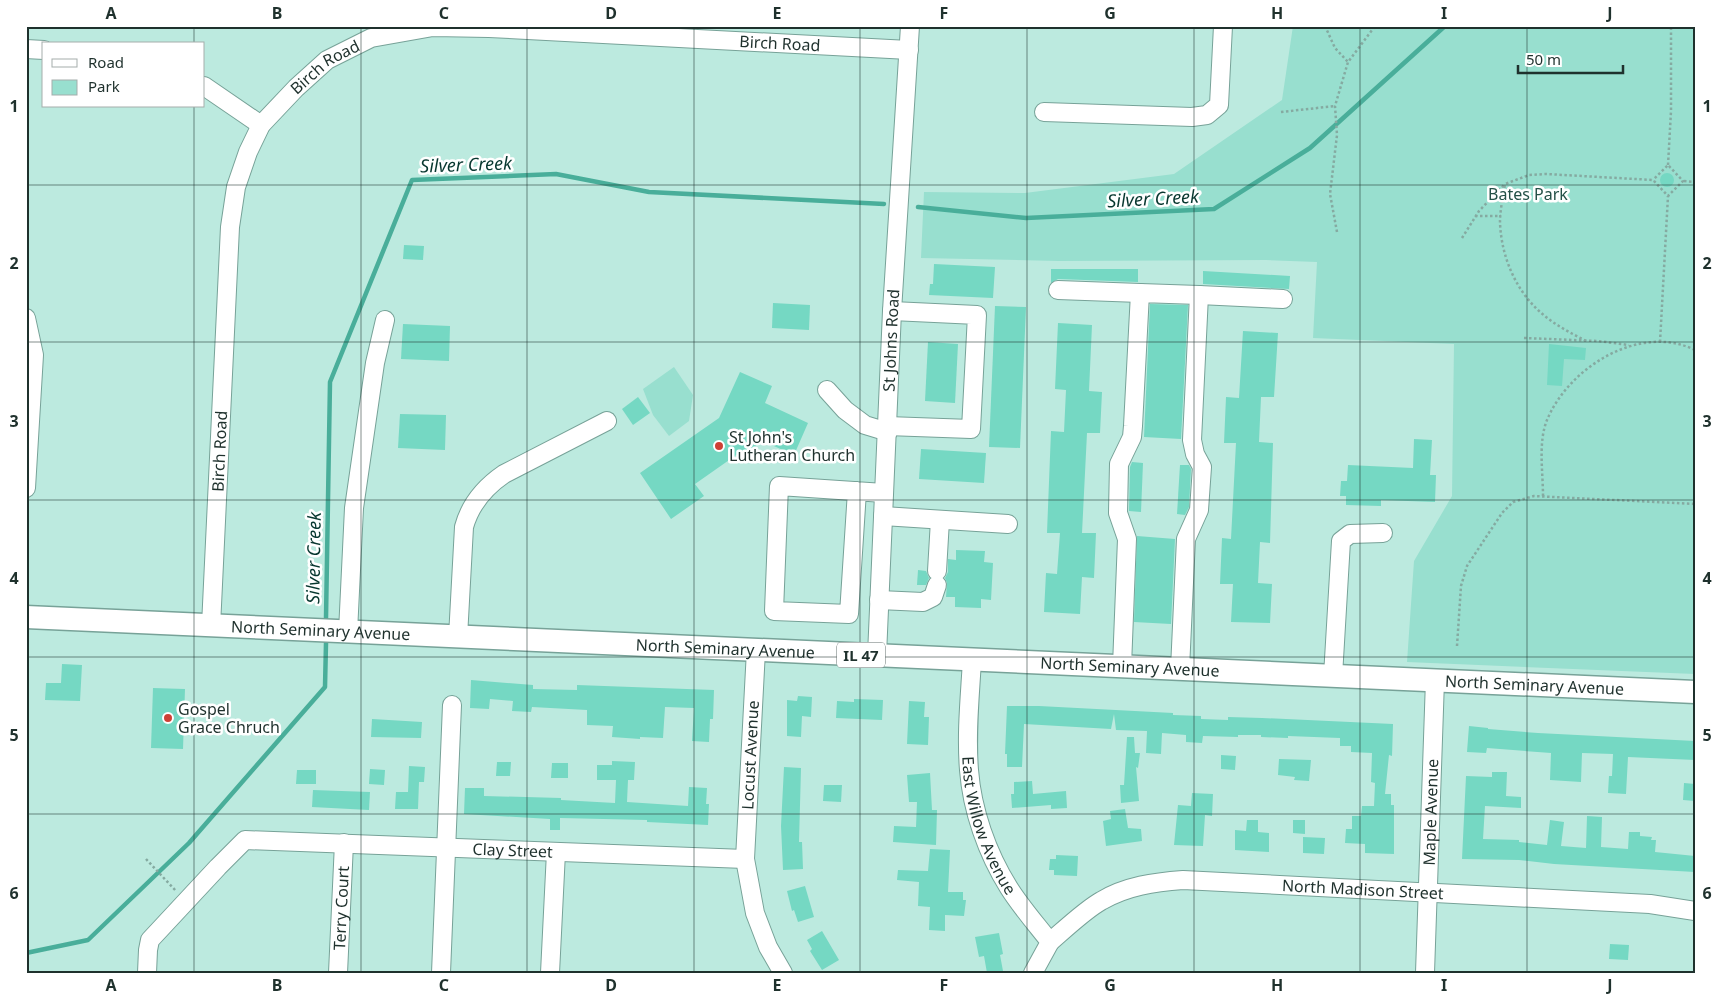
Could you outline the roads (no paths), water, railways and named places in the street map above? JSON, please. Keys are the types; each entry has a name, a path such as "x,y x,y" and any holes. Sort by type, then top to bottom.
{"main road":[{"name":"North Seminary Avenue","path":"26,617 1695,692"}],"street":[{"name":"St Johns Road","path":"877,655 892,311 910,26"},
{"path":"1044,112 1192,117 1207,115 1220,105 1222,26"},
{"name":"Birch Road","path":"211,626 230,227 236,187 248,152 261,125 296,88 327,60 371,32 433,28 621,30 909,50"},
{"path":"26,49 42,50"},
{"path":"205,87 261,125"},
{"path":"1058,290 1283,299"},
{"path":"1122,666 1127,538 1118,513 1119,464 1132,437 1134,426 1140,293"},
{"path":"1180,669 1186,539 1199,510 1202,467 1195,454 1192,440 1198,295"},
{"path":"827,390 845,410 865,425 887,429 971,429 977,315 892,311"},
{"path":"26,318 29,340 34,355 26,488"},
{"path":"348,632 354,508 373,372 385,320"},
{"path":"458,637 464,527 467,515 492,482 607,421"},
{"path":"856,491 849,614 774,611 779,486 856,491 884,493"},
{"path":"883,516 1008,524"},
{"path":"851,593 923,602 933,597 937,578 940,520"},
{"path":"1333,676 1341,541 1350,534 1383,533"},
{"name":"Locust Avenue","path":"745,859 756,650"},
{"name":"East Willow Avenue","path":"972,660 968,734 969,761 975,808 989,850 1009,887 1050,942"},
{"name":"Maple Avenue","path":"1425,973 1435,680"},
{"path":"441,973 452,705"},
{"name":"Clay Street","path":"147,973 150,940 245,840 745,859"},
{"name":"Terry Court","path":"338,973 344,843"},
{"path":"550,973 556,852"},
{"path":"745,859 755,913 768,947 783,973"},
{"name":"North Madison Street","path":"1050,942 1100,901 1121,892 1152,883 1183,880 1650,904 1695,911"},
{"path":"1033,973 1050,942"}],"waterway":[{"name":"Silver Creek","path":"918,207 1026,218 1214,209 1310,148 1445,26"},
{"name":"Silver Creek","path":"326,618 330,382 412,180 556,174 649,192 884,204"},
{"name":"Silver Creek","path":"26,953 88,940 189,843 325,687 326,643"}],"place":[{"name":"St John's Lutheran Church","path":"719,446"},
{"name":"Gospel Grace Chruch","path":"168,718"}],"park label":[{"name":"Bates Park","path":"1528,194"}]}
